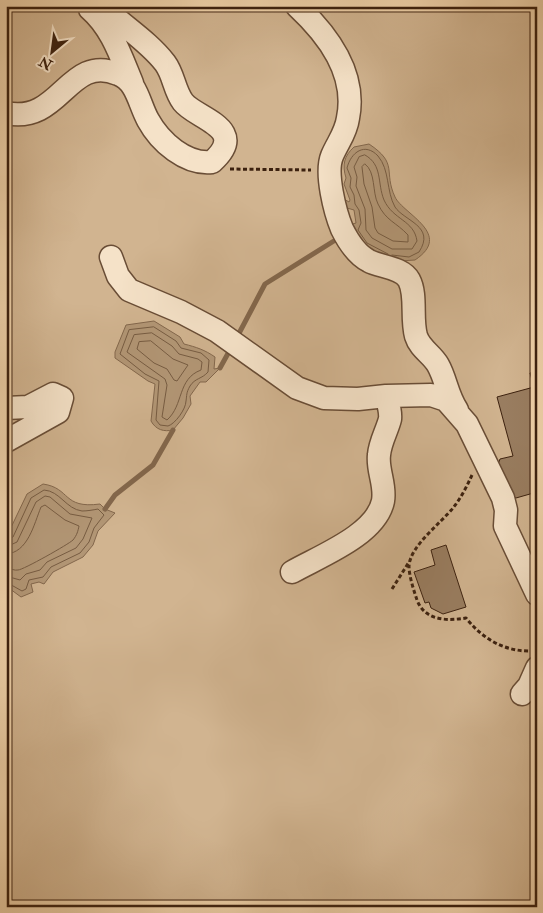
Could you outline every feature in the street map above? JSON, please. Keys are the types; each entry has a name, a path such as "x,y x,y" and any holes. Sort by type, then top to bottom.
{"lane":[{"path":"87,6 101,18 147,119 164,141 180,154 196,162 212,162 223,148 224,137 220,128 210,119 188,107 180,97 175,81 165,63 102,6"},
{"path":"298,6 326,35 337,53 345,72 349,94 349,116 344,135 332,155 329,168 329,181 340,220 350,242 367,260 400,272 408,278 412,286 415,333 418,343 439,367 448,396 467,424 503,498 506,510 505,526 537,594"},
{"path":"6,113 17,115 39,110 48,105 77,77 88,73 112,72 120,74 132,83"},
{"path":"110,257 118,276 129,290 181,312 234,343 285,381 308,394 342,399 411,394 438,396 446,400 457,410"},
{"path":"6,408 28,407 52,394 62,398 58,412 6,441"},
{"path":"292,572 352,539 374,521 380,511 384,499 379,469 379,449 390,417 386,396"},
{"path":"522,694 529,686 537,668"}],"path":[{"path":"228,169 302,170 329,168"},
{"path":"392,589 419,544 454,508 474,472"},
{"path":"411,559 409,567 420,608 446,621 466,618 473,627 493,642 506,648 517,651 537,650"}],"shaded area":[{"path":"6,6 537,6 537,907 6,907"}],"water":[{"path":"369,144 384,157 387,163 395,197 423,225 428,233 429,242 426,251 415,260 400,261 367,249 349,225 356,223 354,210 347,208 344,199 349,202 350,200 344,184 346,178 345,161 354,147"},
{"path":"154,321 180,337 184,344 208,352 215,357 214,369 220,368 206,382 200,382 190,396 191,404 183,418 170,431 158,428 151,421 155,384 115,358 115,352 126,325"},
{"path":"43,484 52,486 79,504 100,504 105,509 115,513 98,531 93,545 83,557 53,572 44,584 39,582 31,584 33,592 21,597 6,586 6,538 27,494"}],"building":[{"path":"537,372 537,492 516,498 506,490 496,469 500,459 513,456 497,397 534,387 530,373"},
{"path":"446,545 466,607 443,614 431,608 429,602 425,603 414,572 435,565 431,550"}],"waterway":[{"path":"236,339 265,284 337,239"},
{"path":"220,368 231,348"},
{"path":"105,509 115,495 153,465 173,430"}]}
